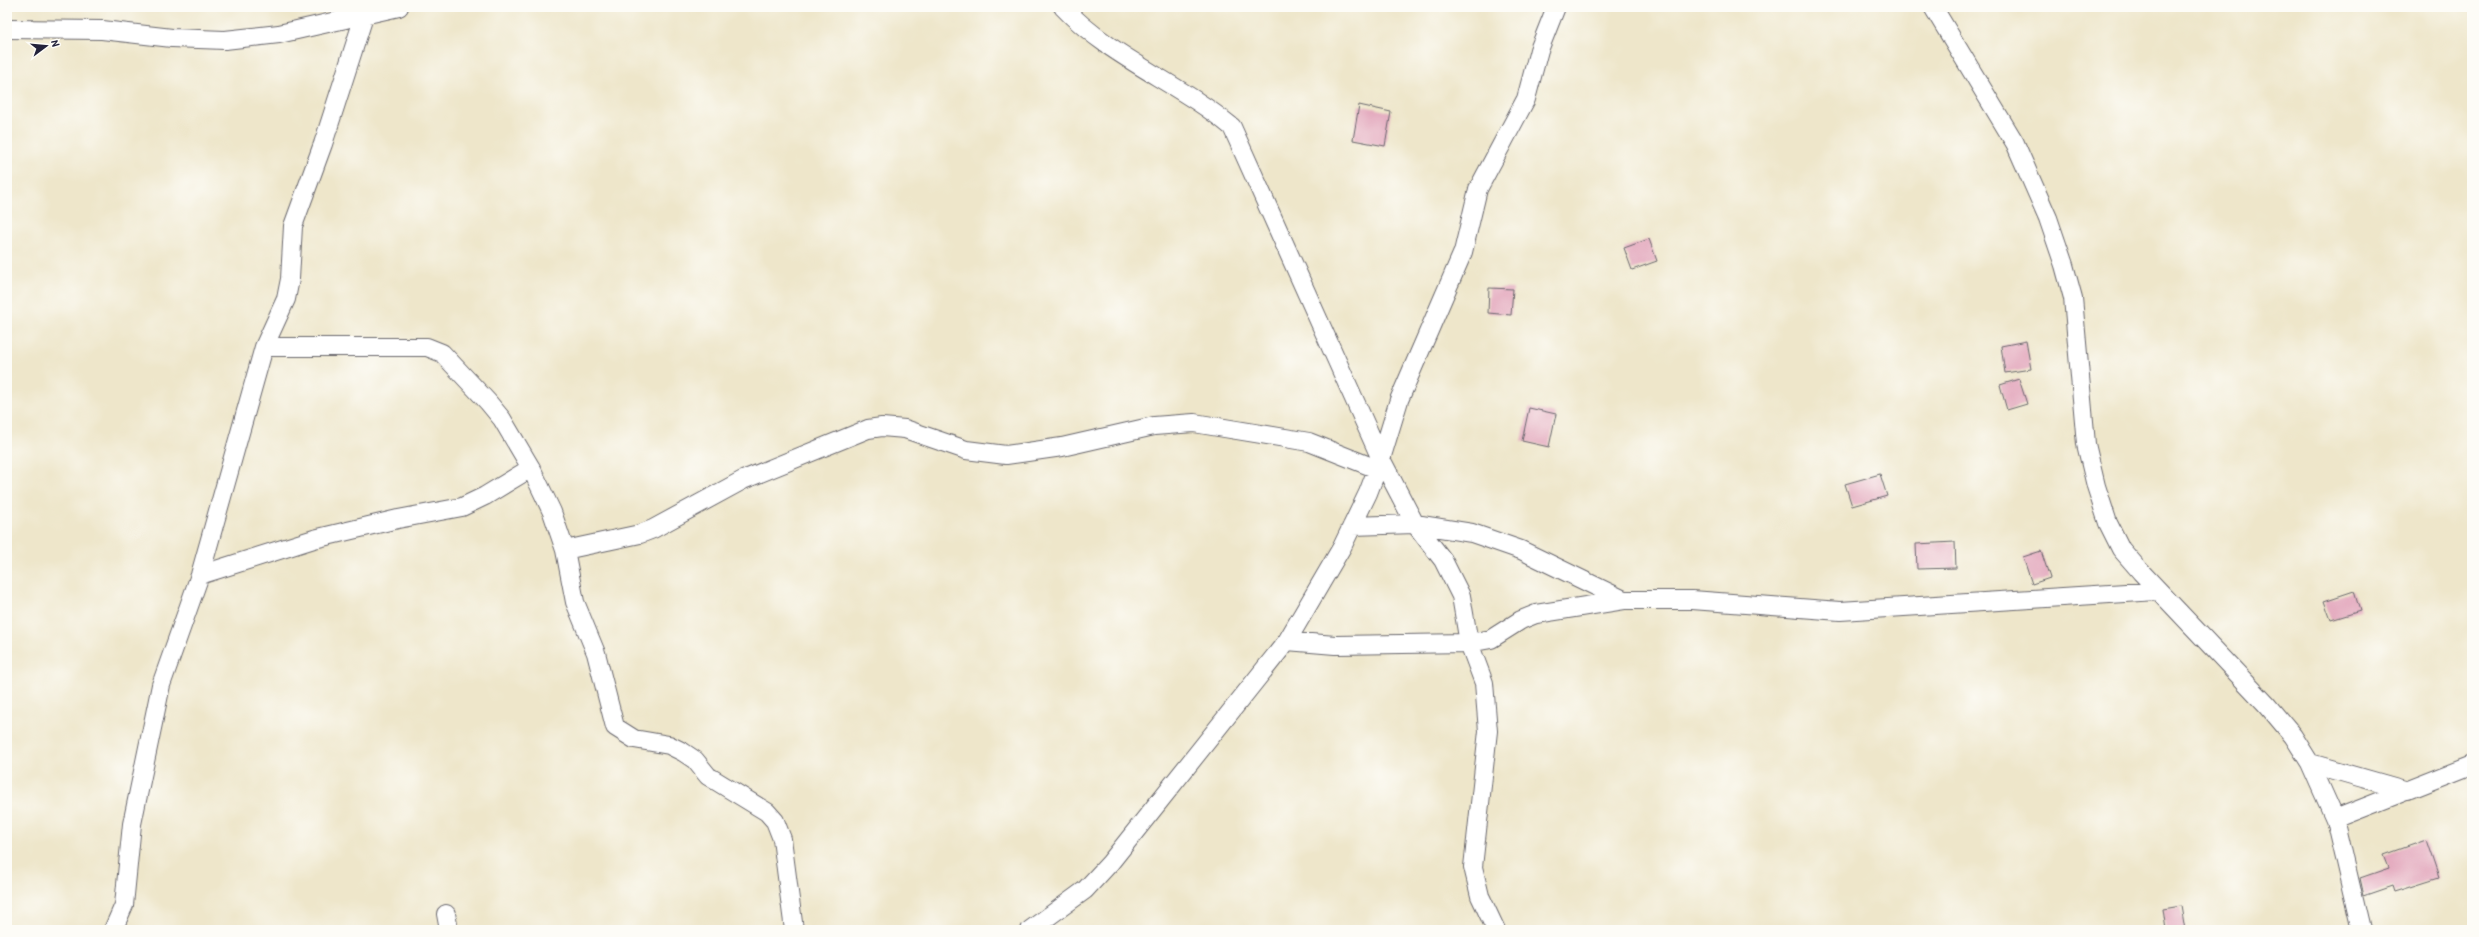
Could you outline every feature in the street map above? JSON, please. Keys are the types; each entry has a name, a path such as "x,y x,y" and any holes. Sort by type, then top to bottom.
{"street":[{"path":"7,29 102,30 172,38 225,40 279,34 366,11 399,7"},
{"path":"1063,7 1081,26 1092,34 1133,63 1212,110 1232,127 1379,464 1414,524 1443,560 1460,596 1469,643 1484,683 1488,731 1473,867 1480,896 1496,930"},
{"path":"1030,930 1085,890 1110,863 1287,641 1352,526 1379,464 1399,400 1463,252 1478,189 1526,99 1539,50 1556,7"},
{"path":"1933,7 2015,143 2048,218 2073,298 2086,444 2096,486 2108,523 2122,548 2157,591 2267,705 2293,736 2310,763 2335,819 2361,930"},
{"path":"113,930 124,905 132,824 161,684 200,575 264,347 286,299 290,279 293,226 366,11"},
{"path":"264,347 427,347 442,353 461,372 502,419 531,468 552,512 565,550 575,602 596,653 614,727 634,739 668,745 683,752 695,760 708,776 767,812 775,821 782,839 794,930"},
{"path":"565,550 640,534 653,529 743,480 868,429 882,427 905,429 966,450 1006,455 1062,447 1154,426 1194,423 1309,442 1379,464"},
{"path":"200,575 314,539 398,519 462,507 485,496 531,468"},
{"path":"1352,526 1414,524 1472,533 1496,540 1624,600"},
{"path":"1287,641 1335,645 1469,643 1491,639 1521,620 1536,614 1624,600 1692,600 1840,611 2157,591"},
{"path":"2310,763 2408,791"},
{"path":"2335,819 2472,765"}],"building":[{"path":"1359,105 1391,112 1385,146 1353,140"},
{"path":"1649,239 1657,261 1632,270 1624,248"},
{"path":"1489,288 1513,289 1511,315 1488,313"},
{"path":"2026,341 2031,369 2005,373 2001,346"},
{"path":"2019,379 2027,404 2007,410 2000,385"},
{"path":"1529,408 1556,414 1549,447 1522,441"},
{"path":"1880,474 1887,496 1852,506 1845,484"},
{"path":"1955,542 1956,568 1917,569 1916,544"},
{"path":"2041,551 2050,578 2032,584 2023,557"},
{"path":"2354,591 2360,611 2331,620 2324,601"},
{"path":"2426,840 2439,878 2395,892 2393,886 2364,896 2360,878 2389,868 2384,855"},
{"path":"2181,906 2185,930 2166,930 2163,909"}]}
